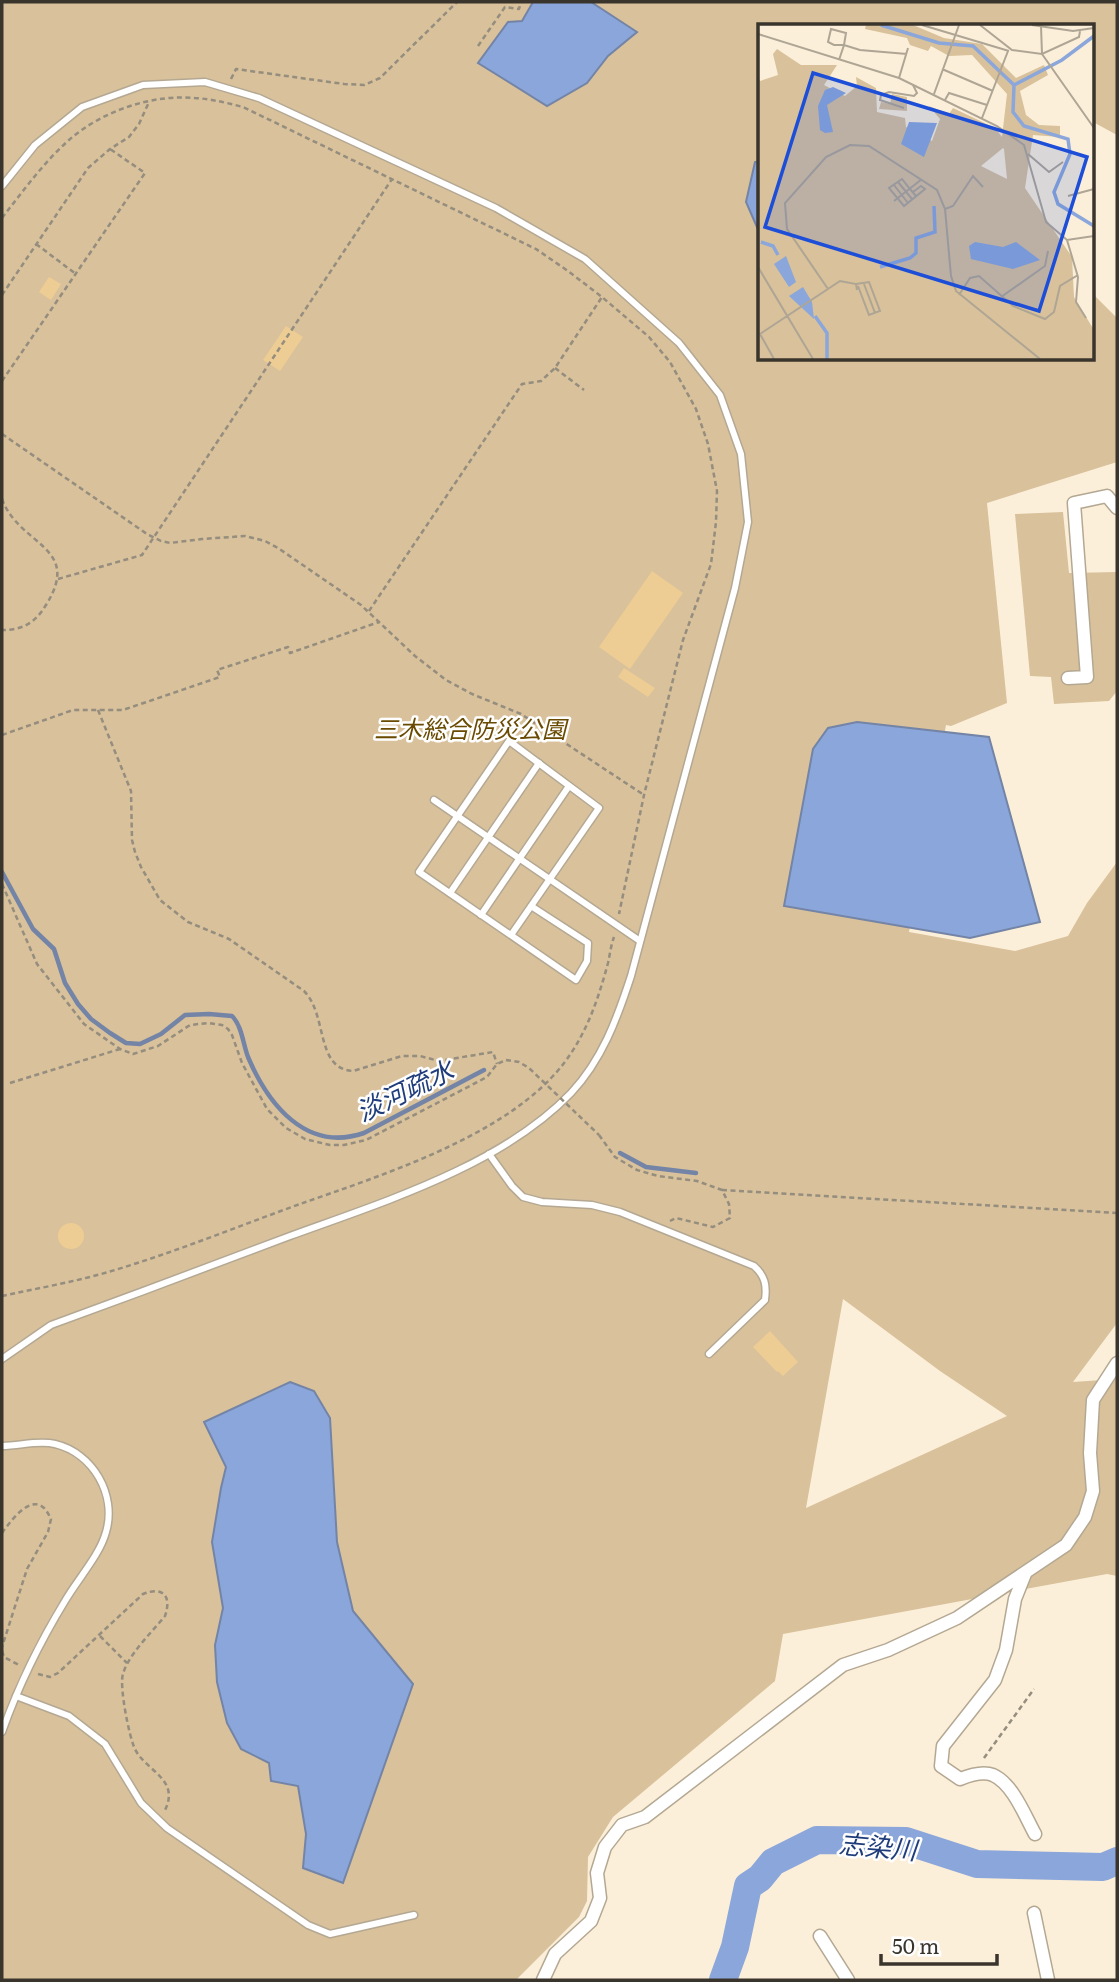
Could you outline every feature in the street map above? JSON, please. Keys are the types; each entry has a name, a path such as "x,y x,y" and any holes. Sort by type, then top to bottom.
{"street":[{"path":"1068,678 1087,677 1073,503 1107,496 1117,508"},
{"path":"543,1980 555,1954 591,1921 600,1898 597,1873 606,1846 622,1825 645,1816 843,1665 888,1650 957,1618 1066,1545 1085,1517 1093,1491 1090,1453 1093,1399 1117,1363"},
{"path":"1025,1574 1015,1599 1006,1650 995,1680 943,1746 942,1766 960,1779 976,1773 993,1775 1010,1789 1035,1834"},
{"path":"1034,1913 1048,1980"},
{"path":"820,1936 848,1980"}],"lane":[{"path":"2,186 35,145 82,107 143,85 205,82 259,98 496,208 585,259 679,343 720,396 741,454 748,522 735,588 620,1010 594,1063 569,1094 521,1134 489,1154 423,1186 51,1325 2,1359"},
{"path":"511,935 531,906 550,879 599,808 509,741 419,872 576,980 587,961 588,943 531,906"},
{"path":"450,893 539,763"},
{"path":"481,915 569,786"},
{"path":"434,800 640,941"},
{"path":"489,1154 523,1197 542,1202 592,1205 620,1212 754,1266 761,1272 766,1280 765,1300 709,1354"},
{"path":"2,1446 46,1442 76,1453 100,1479 106,1493 108,1510 108,1528 102,1543 58,1611 16,1696 2,1732"},
{"path":"16,1696 69,1716 105,1744 141,1803 159,1821 309,1925 330,1934 414,1915"}],"path":[{"path":"227,88 236,69 364,85 380,78 457,2"},
{"path":"478,46 505,7 519,9 521,2"},
{"path":"2,218 52,157 70,139 101,119 149,102 194,97 243,107 536,249 602,297 649,337 683,382 708,444 716,491 716,522 711,564 683,640 644,795 618,926 596,1003 576,1046 552,1078 503,1116 464,1138 398,1168 113,1271 2,1296"},
{"path":"2,295 88,168 110,149 130,137 149,102"},
{"path":"2,381 145,173 110,149"},
{"path":"58,579 142,555 393,178"},
{"path":"36,244 76,274"},
{"path":"369,611 522,384 541,381 555,368 602,297"},
{"path":"555,368 584,390"},
{"path":"2,434 154,537 170,543 237,536 265,541 369,611 415,656 446,680 472,694 522,714 644,795"},
{"path":"2,499 14,521 52,556 58,579 53,594 36,620 20,629 2,630"},
{"path":"2,735 73,710 123,710 220,677 217,670 288,646 290,653 379,622"},
{"path":"98,710 131,791 132,840 155,893 167,907 188,922 229,939 304,991 313,1003 327,1051 334,1065 352,1071 402,1056 420,1056 439,1061 493,1052 497,1064"},
{"path":"2,884 40,968 84,1024 120,1049 133,1054 149,1050 192,1024 222,1025 230,1031 257,1093 273,1116 291,1132 305,1139 330,1145 353,1144 380,1134 487,1077 497,1064 506,1060 519,1062 529,1068 599,1135 615,1157 636,1170 658,1176 696,1181 722,1190 1117,1213"},
{"path":"10,1083 120,1049"},
{"path":"659,1226 676,1218 713,1227 730,1218 729,1204 722,1190"},
{"path":"2,1533 27,1506 37,1504 44,1507 51,1519 48,1532 27,1569 2,1649 4,1657 28,1671 50,1677 58,1673 143,1594 152,1590 162,1592 167,1598 165,1616 127,1663 122,1676 135,1750 164,1780 168,1792 168,1804 159,1821"},
{"path":"2,1624 8,1625"},
{"path":"99,1635 127,1663"},
{"path":"976,1773 989,1750 1034,1689"}],"green space":[{"name":"三木総合防災公園","path":"2,2 1117,2 1117,135 1094,123 1094,24 758,24 758,360 1094,360 1094,295 1117,318 1117,462 987,503 1007,703 951,726 946,725 909,932 1015,951 1068,936 1087,903 1117,862 1117,1323 1073,1382 1117,1379 1117,1576 1107,1574 783,1634 775,1681 613,1817 588,1857 587,1901 579,1917 516,1980 2,1980","holes":["843,1299 940,1371 1007,1416 806,1508"]},
{"path":"1063,512 1069,573 1117,572 1117,691 1109,701 1054,704 1051,677 1030,676 1015,514"}],"water":[{"path":"533,2 591,2 637,32 608,56 587,83 547,106 478,63 508,22 522,21"},
{"path":"758,161 758,229 746,202 755,162"},
{"path":"857,722 989,737 1040,922 970,938 784,906 813,749 828,728"},
{"path":"290,1382 314,1391 330,1418 337,1542 353,1611 413,1684 343,1883 303,1868 306,1834 298,1786 271,1781 269,1763 241,1749 227,1723 217,1682 215,1645 223,1608 212,1542 226,1467 204,1422"}],"building":[{"path":"49,277 61,284 51,300 39,292"},
{"path":"286,326 303,337 280,371 263,360"},
{"path":"652,571 683,593 630,669 599,647"},
{"path":"624,668 655,688 648,697 618,677"},
{"path":"71,1223 80,1227 84,1236 80,1245 71,1249 62,1245 58,1236 62,1227"},
{"path":"770,1331 798,1362 783,1376 753,1347"}],"waterway":[{"name":"淡河疏水","path":"2,872 33,929 54,949 65,983 91,1019 126,1043 140,1044 161,1034 185,1015 232,1016 240,1030 256,1075 266,1092 292,1120 307,1130 324,1136 343,1137 364,1133 484,1070"},
{"name":"淡河疏水","path":"620,1153 646,1167 696,1173"},
{"name":"志染川","path":"723,1980 735,1947 748,1886 760,1878 773,1862 817,1840 906,1841 977,1864 1103,1867 1117,1861"}]}
